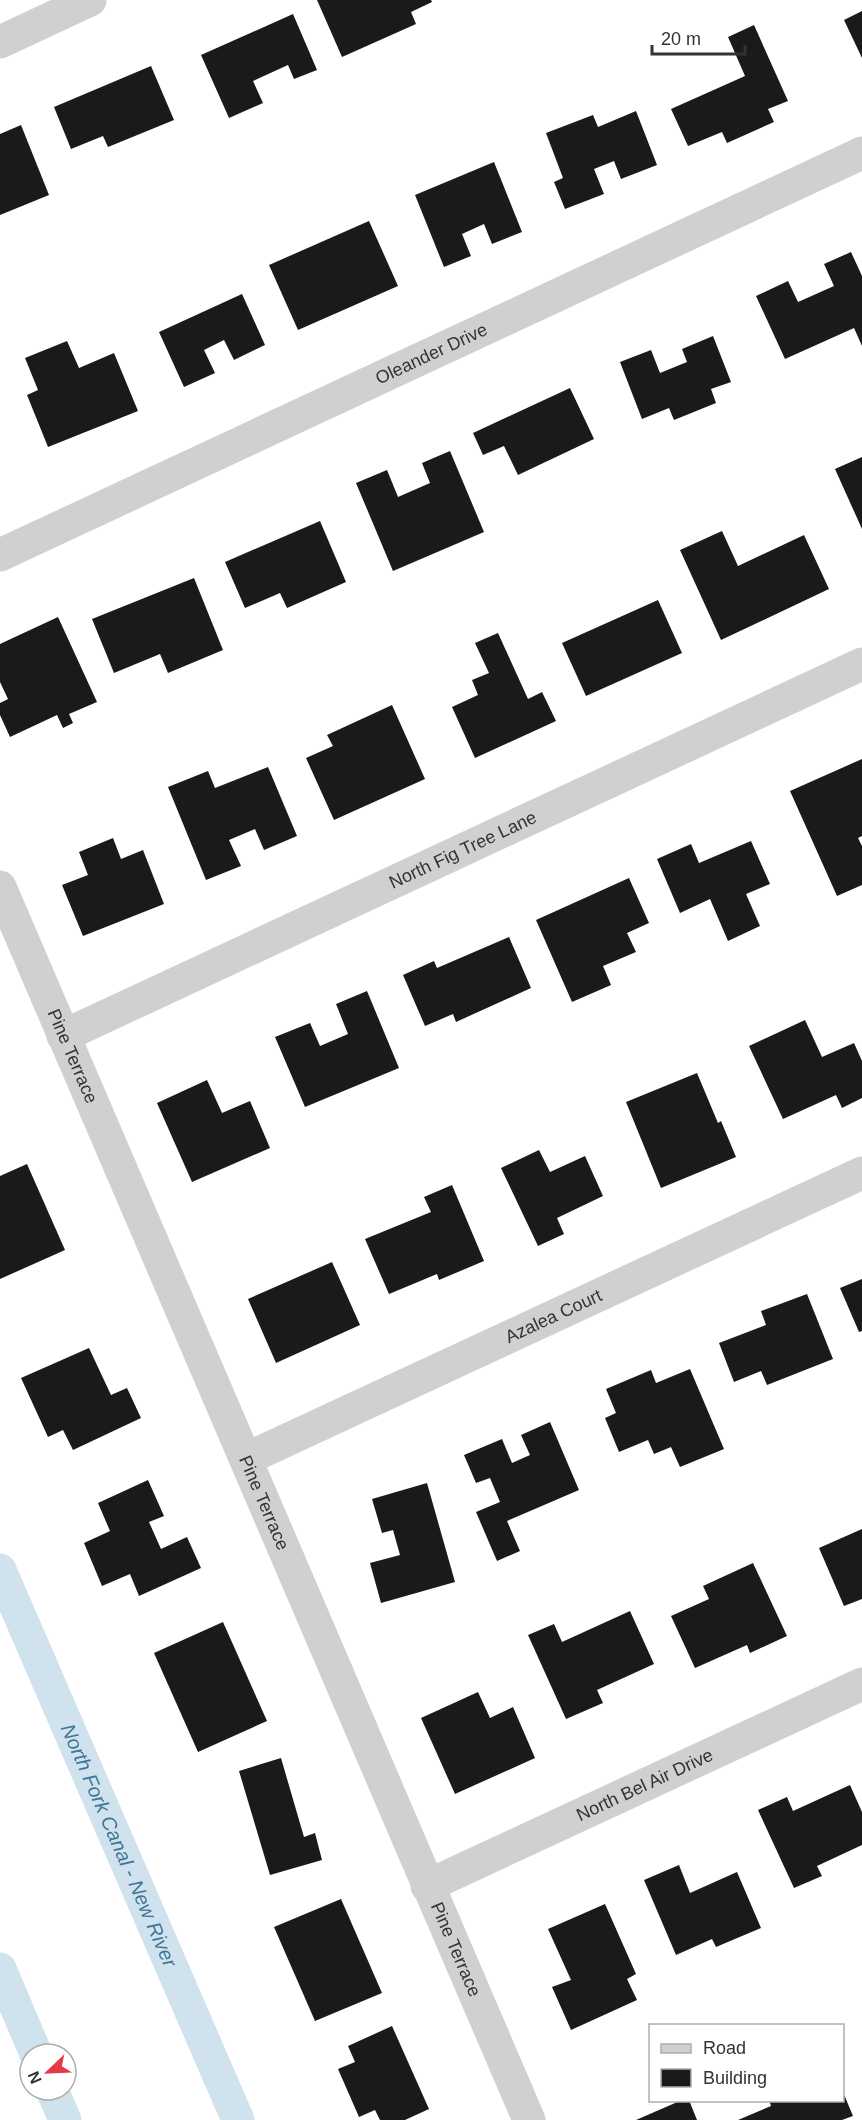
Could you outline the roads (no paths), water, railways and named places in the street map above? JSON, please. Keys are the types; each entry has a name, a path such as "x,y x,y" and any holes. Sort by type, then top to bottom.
{"street":[{"path":"0,42 90,0"},
{"name":"Oleander Drive","path":"0,555 862,153"},
{"name":"North Fig Tree Lane","path":"63,1036 862,664"},
{"name":"Pine Terrace","path":"0,887 529,2120"},
{"name":"Azalea Court","path":"246,1459 862,1173"},
{"name":"North Bel Air Drive","path":"427,1886 862,1684"}],"waterway":[{"name":"North Fork Canal - New River","path":"0,1570 238,2120"},
{"path":"0,1969 31,2042"},
{"path":"57,2102 65,2120"}]}
